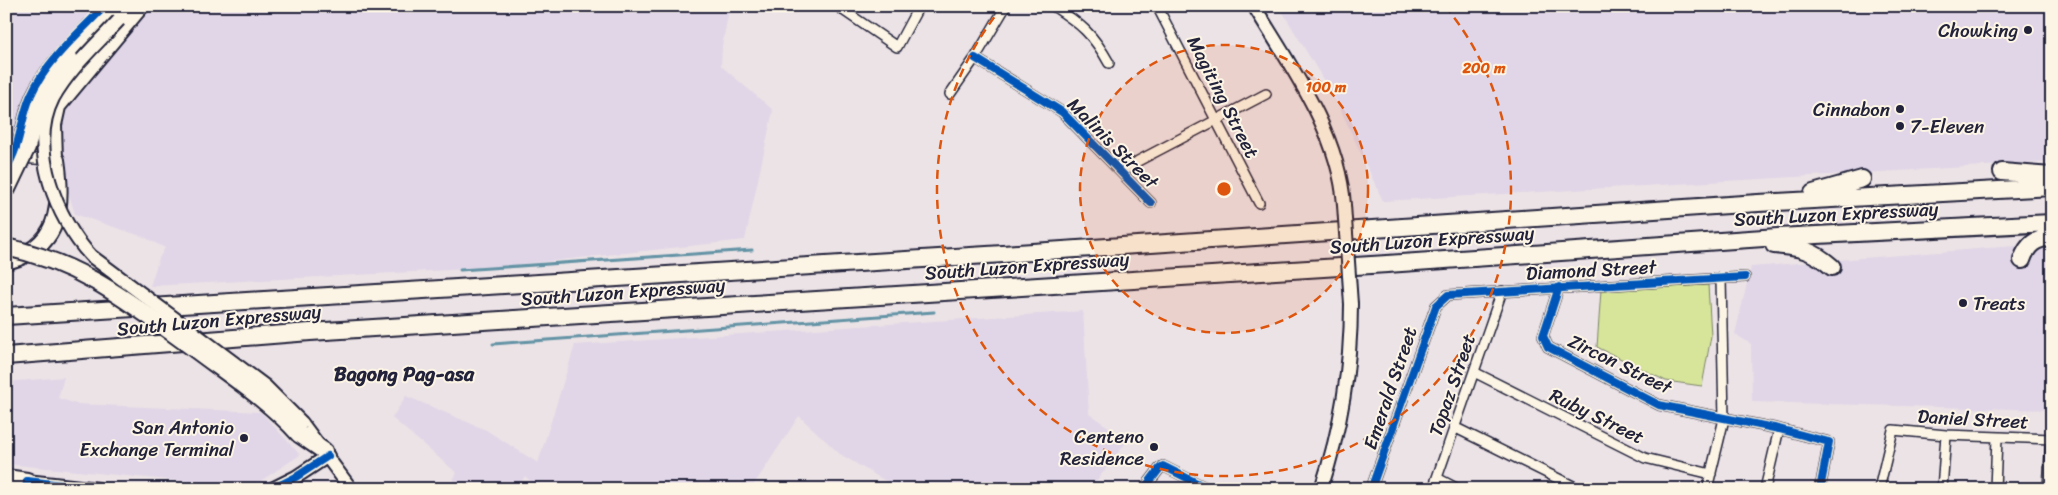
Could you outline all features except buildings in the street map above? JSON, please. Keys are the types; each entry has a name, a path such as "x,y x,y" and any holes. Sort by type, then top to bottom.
{"highway":[{"path":"6,191 28,142 36,105 41,92 68,57 117,13"},
{"path":"6,261 34,249 51,231 59,196 56,160"},
{"path":"2002,172 2052,176"},
{"path":"1758,203 1809,194 1862,179"},
{"name":"South Luzon Expressway","path":"6,316 1003,254 1758,203 2052,187"},
{"name":"South Luzon Expressway","path":"6,356 320,331 1397,263 1714,241 2052,222"},
{"path":"2022,260 2026,248 2038,240 2052,236"},
{"path":"1714,241 1794,246 1817,254 1832,267"},
{"path":"6,247 56,261 102,283 257,395 300,429 326,453"},
{"path":"6,478 27,485"}],"main road":[{"path":"131,6 117,13 61,86 46,117 44,138 46,164 60,212 73,235 91,256 265,386 300,429"},
{"path":"56,160 55,126 60,106 143,6"},
{"path":"1254,6 1300,83 1326,136 1343,187 1351,304 1349,347 1341,418 1334,449 1320,489"},
{"path":"272,489 296,477 326,453 351,489"},
{"path":"27,485 98,489"}],"street":[{"path":"6,168 13,157 27,105 36,84 60,54 105,6"},
{"path":"837,6 897,47 919,6"},
{"path":"950,94 975,58 1006,6"},
{"path":"1053,6 1082,24 1091,33 1109,63"},
{"name":"Magiting Street","path":"1157,6 1259,204"},
{"name":"Malinis Street","path":"975,58 1062,112 1151,203"},
{"path":"1122,173 1138,160 1266,94"},
{"path":"13,157 56,160"},
{"name":"Diamond Street","path":"1441,300 1448,295 1745,277"},
{"path":"1707,489 1724,419 1721,279"},
{"name":"Zircon Street","path":"1559,287 1543,336 1548,347 1659,405 1779,429 1829,442 1820,489"},
{"name":"Topaz Street","path":"1433,489 1502,291"},
{"name":"Emerald Street","path":"1371,489 1436,306 1441,300"},
{"name":"Ruby Street","path":"1474,372 1632,452 1646,458 1711,474"},
{"path":"1454,427 1579,489"},
{"path":"1765,489 1779,429"},
{"name":"Daniel Street","path":"1879,489 1893,430 1998,438 2051,439"},
{"path":"1942,489 1946,435"},
{"path":"1995,489 1998,438"},
{"path":"2048,489 2051,439"},
{"path":"1144,489 1163,466 1209,489"},
{"path":"1437,478 1458,489"}],"shaded area":[{"path":"6,6 100,6 44,67 28,97 6,150"},
{"path":"152,6 730,6 722,45 721,66 773,110 745,240 487,268 150,286 159,258 165,248 144,237 75,214 64,179 58,136 68,101"},
{"path":"1279,6 2052,6 2052,162 1383,201 1337,102"},
{"path":"2052,243 2052,410 1752,402 1751,344 1735,334 1751,267"},
{"path":"1083,311 1089,414 1128,440 1090,489 899,489 840,454 799,416 751,489 538,489 525,476 517,489 448,489 457,473 392,418 406,396 486,430 538,463 575,345"},
{"path":"64,377 58,398 76,404 261,412 300,455 259,482 229,486 6,464 6,382"}],"green space":[{"path":"1708,285 1711,336 1702,386 1666,381 1597,347 1601,290"}],"waterway":[{"path":"460,270 752,250"},
{"path":"493,344 934,312"}],"cycle path":[{"path":"6,168 15,151 27,104 37,83 54,59 105,6"},
{"path":"975,58 1062,112 1151,203"},
{"path":"1371,489 1436,306 1448,295 1745,277"},
{"path":"1559,287 1543,336 1548,347 1659,405 1779,429 1829,442 1820,489"},
{"path":"272,489 296,477 328,456"},
{"path":"1144,489 1163,466 1209,489"},
{"path":"26,489 27,481 98,489"}],"place":[{"name":"Chowking","path":"2028,30"},
{"name":"Cinnabon","path":"1900,109"},
{"name":"7-Eleven","path":"1900,126"},
{"name":"Treats","path":"1963,303"},
{"name":"San Antonio Exchange Terminal","path":"244,438"},
{"name":"Centeno Residence","path":"1154,447"}],"district":[{"name":"Bagong Pag-asa","path":"404,374"}]}
